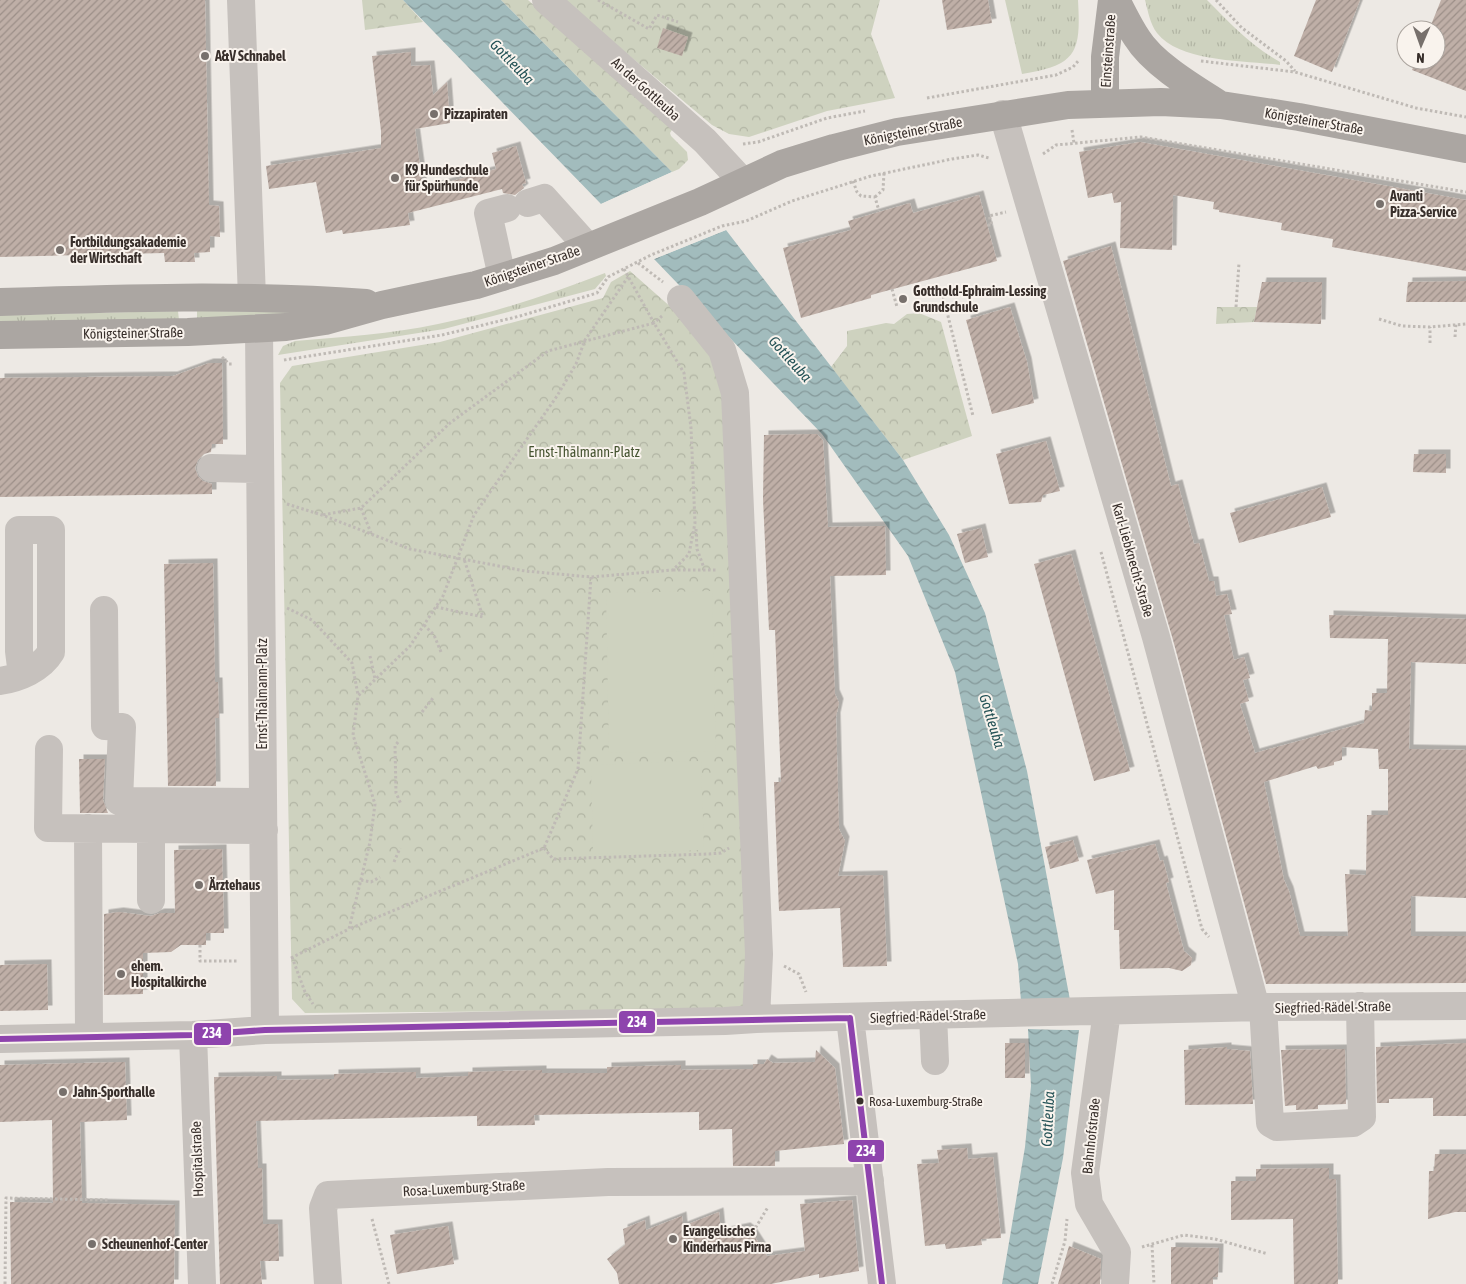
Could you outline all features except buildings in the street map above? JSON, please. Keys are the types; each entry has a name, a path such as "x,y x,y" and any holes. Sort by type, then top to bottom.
{"main road":[{"name":"Einsteinstraße","path":"1105,103 1105,56 1112,0"},
{"path":"1116,0 1137,40 1143,47 1179,79 1221,105"},
{"name":"Königsteiner Straße","path":"0,335 188,332 259,328 325,321 382,305 476,285 554,261 700,202 782,164 834,148 897,132 1068,105 1161,102 1221,105 1299,117 1466,149"},
{"name":"Königsteiner Straße","path":"0,302 188,297 300,298 382,305"}],"street":[{"path":"241,0 252,298"},
{"name":"An der Gottleuba","path":"546,0 705,141 742,182"},
{"name":"Karl-Liebknecht-Straße","path":"1003,114 1156,637 1259,1008 1270,1123 1277,1127 1353,1123 1362,1117 1360,1006"},
{"path":"502,277 488,213 544,198 588,246"},
{"path":"672,290 722,350 735,393 759,954 756,1019"},
{"name":"Ernst-Thälmann-Platz","path":"259,328 265,1030"},
{"path":"211,468 260,469"},
{"path":"104,610 105,726 122,727 119,801 263,802"},
{"path":"49,749 48,828 264,830"},
{"path":"88,828 90,1035"},
{"path":"151,829 151,900"},
{"name":"Siegfried-Rädel-Straße","path":"0,1039 90,1035 193,1035 265,1030 715,1022 756,1019 1107,1011 1466,1006"},
{"name":"Bahnhofstraße","path":"1107,1011 1085,1173 1089,1204 1117,1252"},
{"path":"933,1015 935,1061"},
{"path":"850,1018 882,1284"},
{"name":"Hospitalstraße","path":"193,1035 202,1284"},
{"name":"Rosa-Luxemburg-Straße","path":"328,1284 322,1208 328,1195 608,1182 870,1181"},
{"path":"1115,1284 1117,1252"}],"path":[{"path":"598,0 649,29 657,15 678,22"},
{"path":"1216,0 1242,28 1286,61 1295,72"},
{"path":"1197,60 1295,72 1416,108 1466,117"},
{"path":"1056,75 1073,67"},
{"path":"1074,143 1141,137 1466,192"},
{"path":"276,363 290,358 442,335 520,316 598,293 608,277 651,255 722,226 746,221 792,201 853,181 884,173 978,156 989,158 995,165"},
{"path":"853,181 856,192 861,196 875,197 883,190 884,173"},
{"path":"875,197 879,210"},
{"path":"988,226 992,225 989,216 1009,211"},
{"path":"322,515 361,508 443,430 472,406 548,350 654,323 672,290 638,263"},
{"path":"1236,307 1239,263"},
{"path":"624,269 684,373 691,428 697,549 704,568"},
{"path":"358,696 410,646 436,607 443,596 474,515 557,396 576,364 585,340 628,277"},
{"path":"892,289 897,307"},
{"path":"943,296 973,416"},
{"path":"1379,319 1402,326 1430,327 1456,323 1466,324"},
{"path":"1455,336 1456,323"},
{"path":"1430,327 1430,343"},
{"path":"259,498 322,515 410,549 525,571 592,577 704,568 717,570"},
{"path":"361,508 371,533"},
{"path":"673,570 689,554 695,523"},
{"path":"1100,544 1202,929 1210,938"},
{"path":"436,607 483,617 464,559"},
{"path":"292,958 349,929 544,848 578,769 592,577"},
{"path":"262,596 312,620 352,663 358,696 353,735 375,804 361,880 349,929"},
{"path":"424,625 434,635 440,652"},
{"path":"370,656 375,679"},
{"path":"422,712 433,698"},
{"path":"398,742 395,746 396,793 401,804"},
{"path":"394,862 400,848"},
{"path":"544,848 553,859 709,854 721,853 728,848"},
{"path":"361,880 371,882 380,877"},
{"path":"200,945 200,961 247,961"},
{"path":"759,954 799,974 815,1019"},
{"path":"364,1193 390,1284"},
{"path":"5,1284 6,1198 109,1200"},
{"path":"1052,1284 1065,1241 1067,1216"},
{"path":"1117,1252 1184,1236 1216,1239 1268,1254"},
{"path":"1152,1245 1154,1284"}],"green space":[{"path":"362,0 403,0 423,22 365,30"},
{"path":"501,0 528,0 673,128 670,133 671,136 687,152 688,160 679,169 672,172"},
{"path":"563,0 880,0 871,34 895,98 827,111 749,137 729,134 712,125"},
{"path":"1005,0 1078,0 1078,33 1072,54 1065,61 1054,66 1022,74"},
{"path":"1145,0 1207,0 1241,34 1280,62 1280,65 1232,61 1197,55 1181,50 1168,43 1157,33 1151,22"},
{"name":"Ernst-Thälmann-Platz","path":"630,271 673,309 710,354 725,395 751,1009 305,1013 292,999 280,383 292,366 440,342 603,298 611,282"},
{"path":"605,273 606,276 595,289 444,329 278,355 283,346 295,341 403,330 502,309"},
{"path":"1217,307 1257,307 1254,322 1216,324"},
{"path":"178,311 179,320 0,323 0,315"},
{"path":"197,311 341,312 197,319"},
{"path":"919,313 941,322 972,436 903,460 831,367 847,346 847,331 886,323 894,324 907,314"},
{"path":"712,591 716,751 609,753 606,593"},
{"path":"701,761 704,850 593,854 591,765"}],"water":[{"name":"Gottleuba","path":"403,0 501,0 672,172 601,204"},
{"name":"Gottleuba","path":"726,230 903,460 949,535 985,613 1027,771 1070,1000 1021,1001 1018,964 955,672 908,556 822,434 654,259"},
{"name":"Gottleuba","path":"1028,1029 1079,1030 1063,1158 1038,1284 1002,1284 1025,1147 1031,1086"}],"pier":[{"path":"672,172 673,174 603,206 601,204"},
{"path":"724,228 726,230 654,259 652,257"},
{"path":"1026,1028 1079,1028 1079,1030"}],"transit line":[{"name":"234","path":"850,1018 882,1284"},
{"name":"234","path":"0,1039 193,1035 265,1030 850,1018"}],"place":[{"name":"A&V Schnabel","path":"205,56"},
{"name":"Pizzapiraten","path":"434,114"},
{"name":"K9 Hundeschule für Spürhunde","path":"395,178"},
{"name":"Avanti Pizza-Service","path":"1380,204"},
{"name":"Fortbildungsakademie der Wirtschaft","path":"60,250"},
{"name":"Gotthold-Ephraim-Lessing Grundschule","path":"903,299"},
{"name":"Ärztehaus","path":"199,885"},
{"name":"ehem. Hospitalkirche","path":"121,974"},
{"name":"Jahn-Sporthalle","path":"63,1092"},
{"name":"Rosa-Luxemburg-Straße","path":"860,1101"},
{"name":"Evangelisches Kinderhaus Pirna","path":"673,1239"},
{"name":"Scheunenhof-Center","path":"92,1244"}]}
